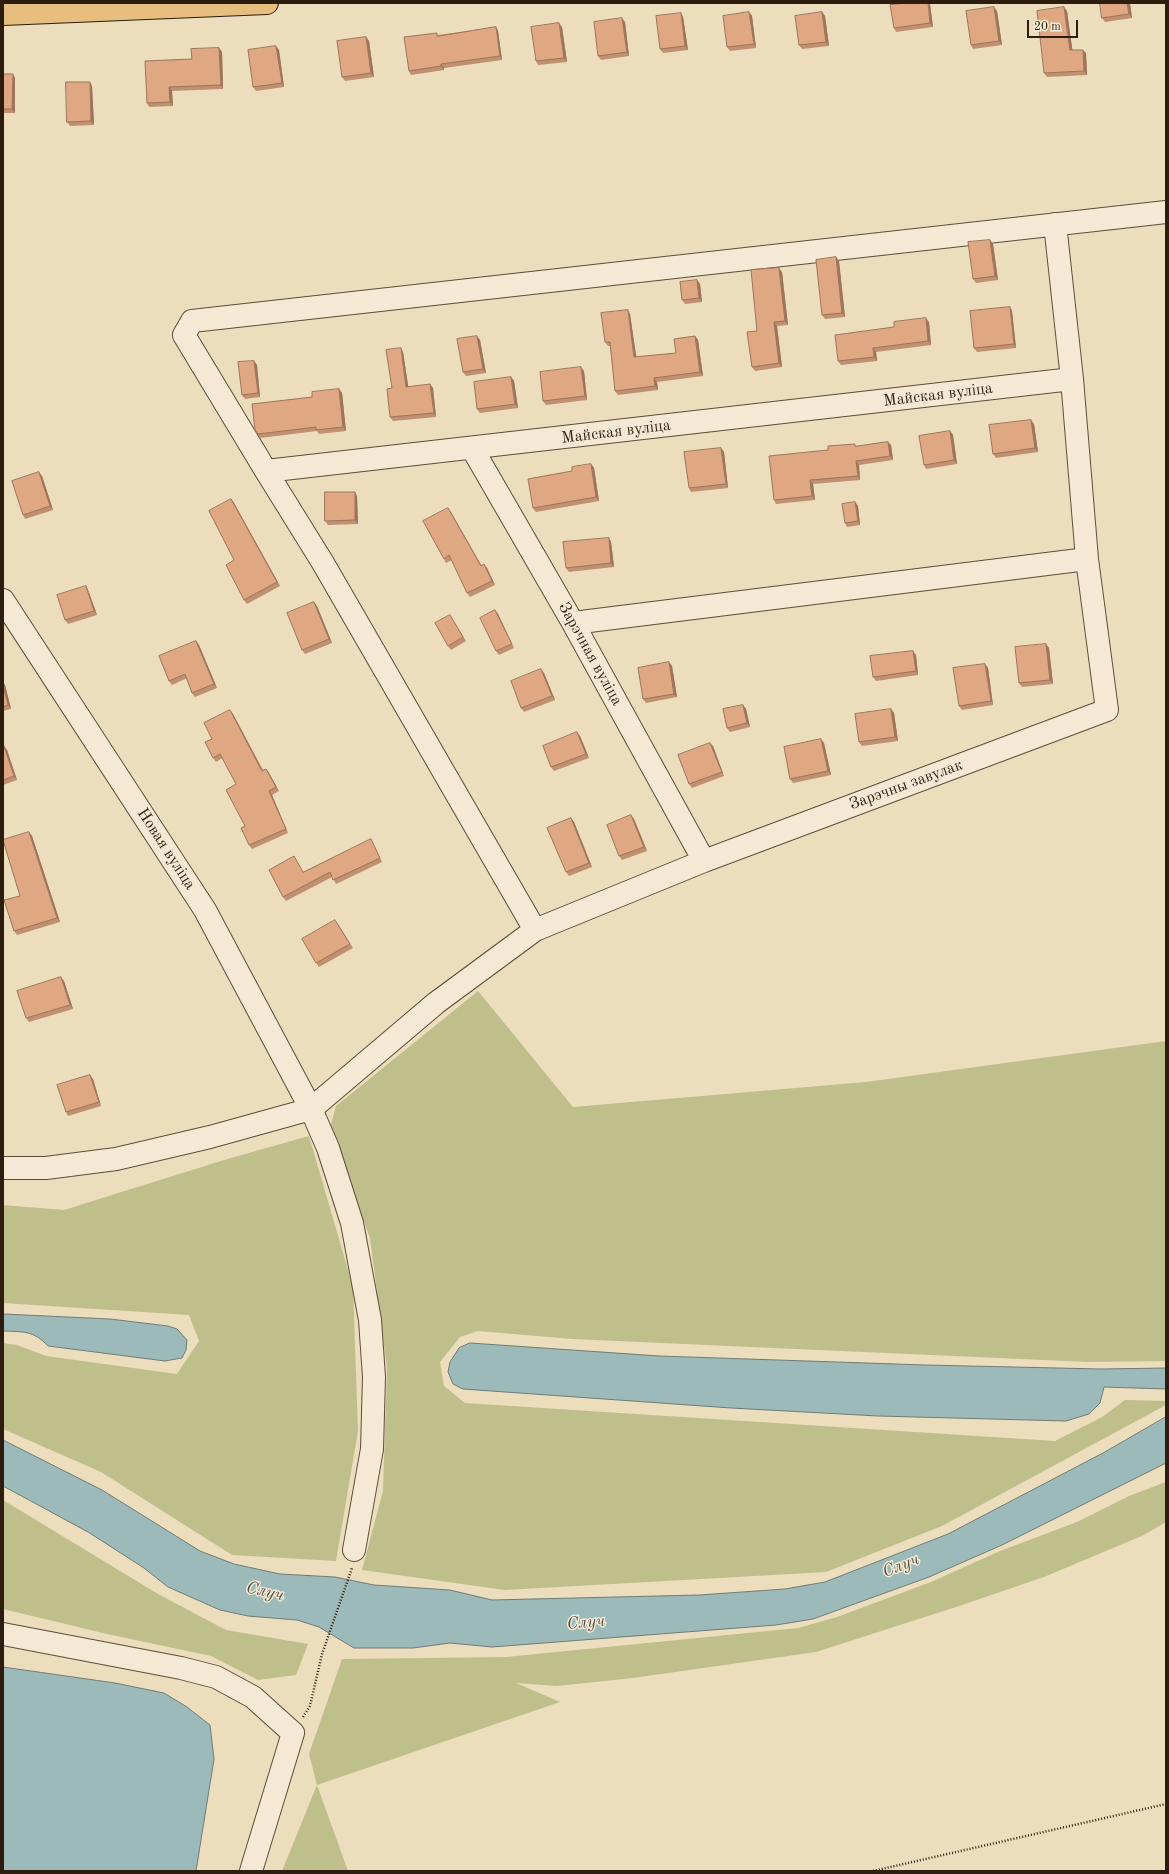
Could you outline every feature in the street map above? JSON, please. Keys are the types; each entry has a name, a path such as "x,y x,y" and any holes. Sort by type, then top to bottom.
{"main road":[{"path":"3,14 267,3"}],"street":[{"path":"535,930 323,563 184,335 192,321 1166,212"},
{"path":"573,623 1087,560 1072,379 1056,224"},
{"name":"Майская вуліца","path":"266,471 1072,379"},
{"name":"Зарэчная вуліца","path":"472,448 573,623 704,860"},
{"name":"Зарэчны завулак","path":"311,1109 436,1002 535,930 704,860 1107,710 1087,560"},
{"name":"Новая вуліца","path":"3,600 205,910 311,1109 328,1148 352,1224 370,1320 374,1378 372,1449 353,1559"},
{"path":"3,1168 46,1168 116,1159 210,1137 311,1109"},
{"path":"3,1634 181,1668 216,1677 253,1696 293,1733 251,1871"}],"path":[{"path":"293,1733 310,1706 322,1654 353,1559"},
{"path":"873,1871 1166,1804"}],"green space":[{"path":"478,991 573,1107 866,1082 1166,1041 1166,1361 1088,1362 572,1339 478,1331 460,1337 440,1362 444,1386 465,1403 1055,1441 1102,1417 1125,1400 1166,1401 1166,1405 942,1526 826,1572 505,1590 362,1570 383,1491 387,1369 370,1238 330,1128 336,1106"},
{"path":"309,1136 353,1287 358,1431 336,1561 232,1555 101,1472 3,1429 3,1343 17,1345 46,1356 177,1374 199,1341 189,1315 3,1303 3,1205 64,1210 224,1160"},
{"path":"1166,1482 1166,1522 1144,1535 1044,1577 816,1652 633,1678 557,1686 516,1683 560,1702 317,1785 309,1754 342,1659 506,1657 798,1628 837,1617 931,1582 1000,1551 1077,1522 1129,1496"},
{"path":"3,1500 158,1594 226,1630 308,1644 296,1675 258,1680 211,1656 107,1634 3,1609"},
{"path":"317,1785 348,1871 282,1871"}],"water":[{"path":"3,1314 110,1319 168,1326 177,1329 187,1340 186,1350 182,1358 165,1361 48,1346 32,1334 3,1331"},
{"path":"470,1343 659,1356 925,1365 1101,1369 1166,1368 1166,1389 1104,1387 1100,1403 1089,1414 1066,1421 878,1416 731,1408 463,1389 453,1384 448,1372 450,1362 459,1348"},
{"name":"Случ","path":"1166,1417 1166,1463 1002,1545 929,1577 813,1619 776,1625 492,1647 450,1643 413,1648 354,1648 319,1627 297,1620 248,1616 220,1610 168,1587 144,1568 88,1532 3,1486 3,1440 102,1490 200,1551 234,1564 280,1574 335,1577 374,1585 450,1590 492,1600 699,1595 785,1589 825,1582 948,1534 1103,1453"},
{"path":"3,1667 115,1683 164,1693 187,1707 210,1725 214,1759 196,1871 3,1871"}],"building":[{"path":"928,3 930,23 894,28 890,5"},
{"path":"1100,3 1127,3 1129,14 1102,18"},
{"path":"994,7 999,41 971,45 966,11"},
{"path":"1064,7 1070,50 1083,50 1084,71 1044,73 1037,11"},
{"path":"749,12 754,44 727,47 723,16"},
{"path":"822,12 826,42 799,45 795,16"},
{"path":"681,13 685,46 660,49 656,16"},
{"path":"622,18 627,52 598,56 594,22"},
{"path":"559,23 564,58 536,61 531,27"},
{"path":"496,27 500,56 441,64 441,66 409,71 404,37 437,33 437,36"},
{"path":"366,37 371,73 342,77 337,41"},
{"path":"276,46 282,83 253,87 248,50"},
{"path":"219,48 221,85 169,87 170,102 147,103 145,61 192,59 191,49"},
{"path":"3,74 13,74 12,109 3,109"},
{"path":"66,82 90,82 91,121 67,122"},
{"path":"990,240 995,276 973,279 968,242"},
{"path":"836,257 842,313 822,315 816,260"},
{"path":"779,268 785,321 774,322 779,363 752,367 747,332 757,331 751,270"},
{"path":"697,280 699,298 682,300 680,282"},
{"path":"1010,307 1014,344 974,348 970,311"},
{"path":"628,310 634,357 676,353 674,339 695,336 700,372 654,378 655,386 615,391 610,342 605,342 601,313"},
{"path":"926,318 928,341 873,348 874,357 838,361 835,335 894,327 894,322"},
{"path":"477,336 483,369 463,372 457,339"},
{"path":"401,348 406,387 430,384 434,413 390,417 387,389 392,388 386,350"},
{"path":"254,361 258,393 242,395 238,362"},
{"path":"581,367 585,396 543,401 540,372"},
{"path":"511,377 515,404 477,409 474,382"},
{"path":"339,389 343,427 316,430 316,427 258,434 255,430 252,404 312,397 312,392"},
{"path":"1031,420 1035,448 993,454 989,425"},
{"path":"950,431 954,460 924,465 919,436"},
{"path":"888,442 890,456 856,461 858,476 810,480 812,496 774,500 769,456 828,450 828,446 855,444 855,446"},
{"path":"721,448 726,484 689,488 684,452"},
{"path":"591,464 596,497 533,508 528,479 572,471 572,467"},
{"path":"39,472 50,506 23,515 12,481"},
{"path":"325,492 355,492 355,520 325,521"},
{"path":"231,499 277,582 244,600 226,565 234,560 209,511"},
{"path":"855,502 858,521 845,523 842,504"},
{"path":"448,508 481,566 484,564 492,581 467,593 449,555 444,559 423,521"},
{"path":"609,538 611,563 566,568 563,542"},
{"path":"86,586 94,611 65,620 57,595"},
{"path":"314,602 329,639 302,650 287,613"},
{"path":"495,610 512,644 496,651 480,618"},
{"path":"450,615 463,637 448,646 435,623"},
{"path":"196,641 214,684 192,693 185,674 169,681 159,656"},
{"path":"1046,644 1050,680 1019,683 1015,647"},
{"path":"913,651 916,671 873,677 870,656"},
{"path":"669,662 674,694 643,699 638,668"},
{"path":"985,664 991,701 959,706 953,668"},
{"path":"541,669 552,696 521,708 511,681"},
{"path":"3,685 8,705 3,707"},
{"path":"743,705 747,723 727,728 723,709"},
{"path":"891,709 895,737 859,742 855,714"},
{"path":"230,710 262,771 266,769 276,787 269,791 286,829 249,845 241,828 245,826 226,790 236,784 220,754 213,758 205,742 212,739 204,723"},
{"path":"577,732 586,754 551,767 543,746"},
{"path":"821,739 828,771 790,779 784,747"},
{"path":"710,743 722,772 689,784 678,755"},
{"path":"4,746 14,776 3,780 3,747"},
{"path":"631,815 644,847 619,856 607,825"},
{"path":"571,818 589,863 566,872 547,828"},
{"path":"29,832 57,918 14,931 4,900 20,896 3,840"},
{"path":"371,839 380,858 333,880 330,872 283,897 269,870 294,856 303,872"},
{"path":"335,920 350,944 316,963 302,939"},
{"path":"61,977 70,1005 26,1018 17,991"},
{"path":"90,1075 99,1102 66,1112 57,1085"}]}
